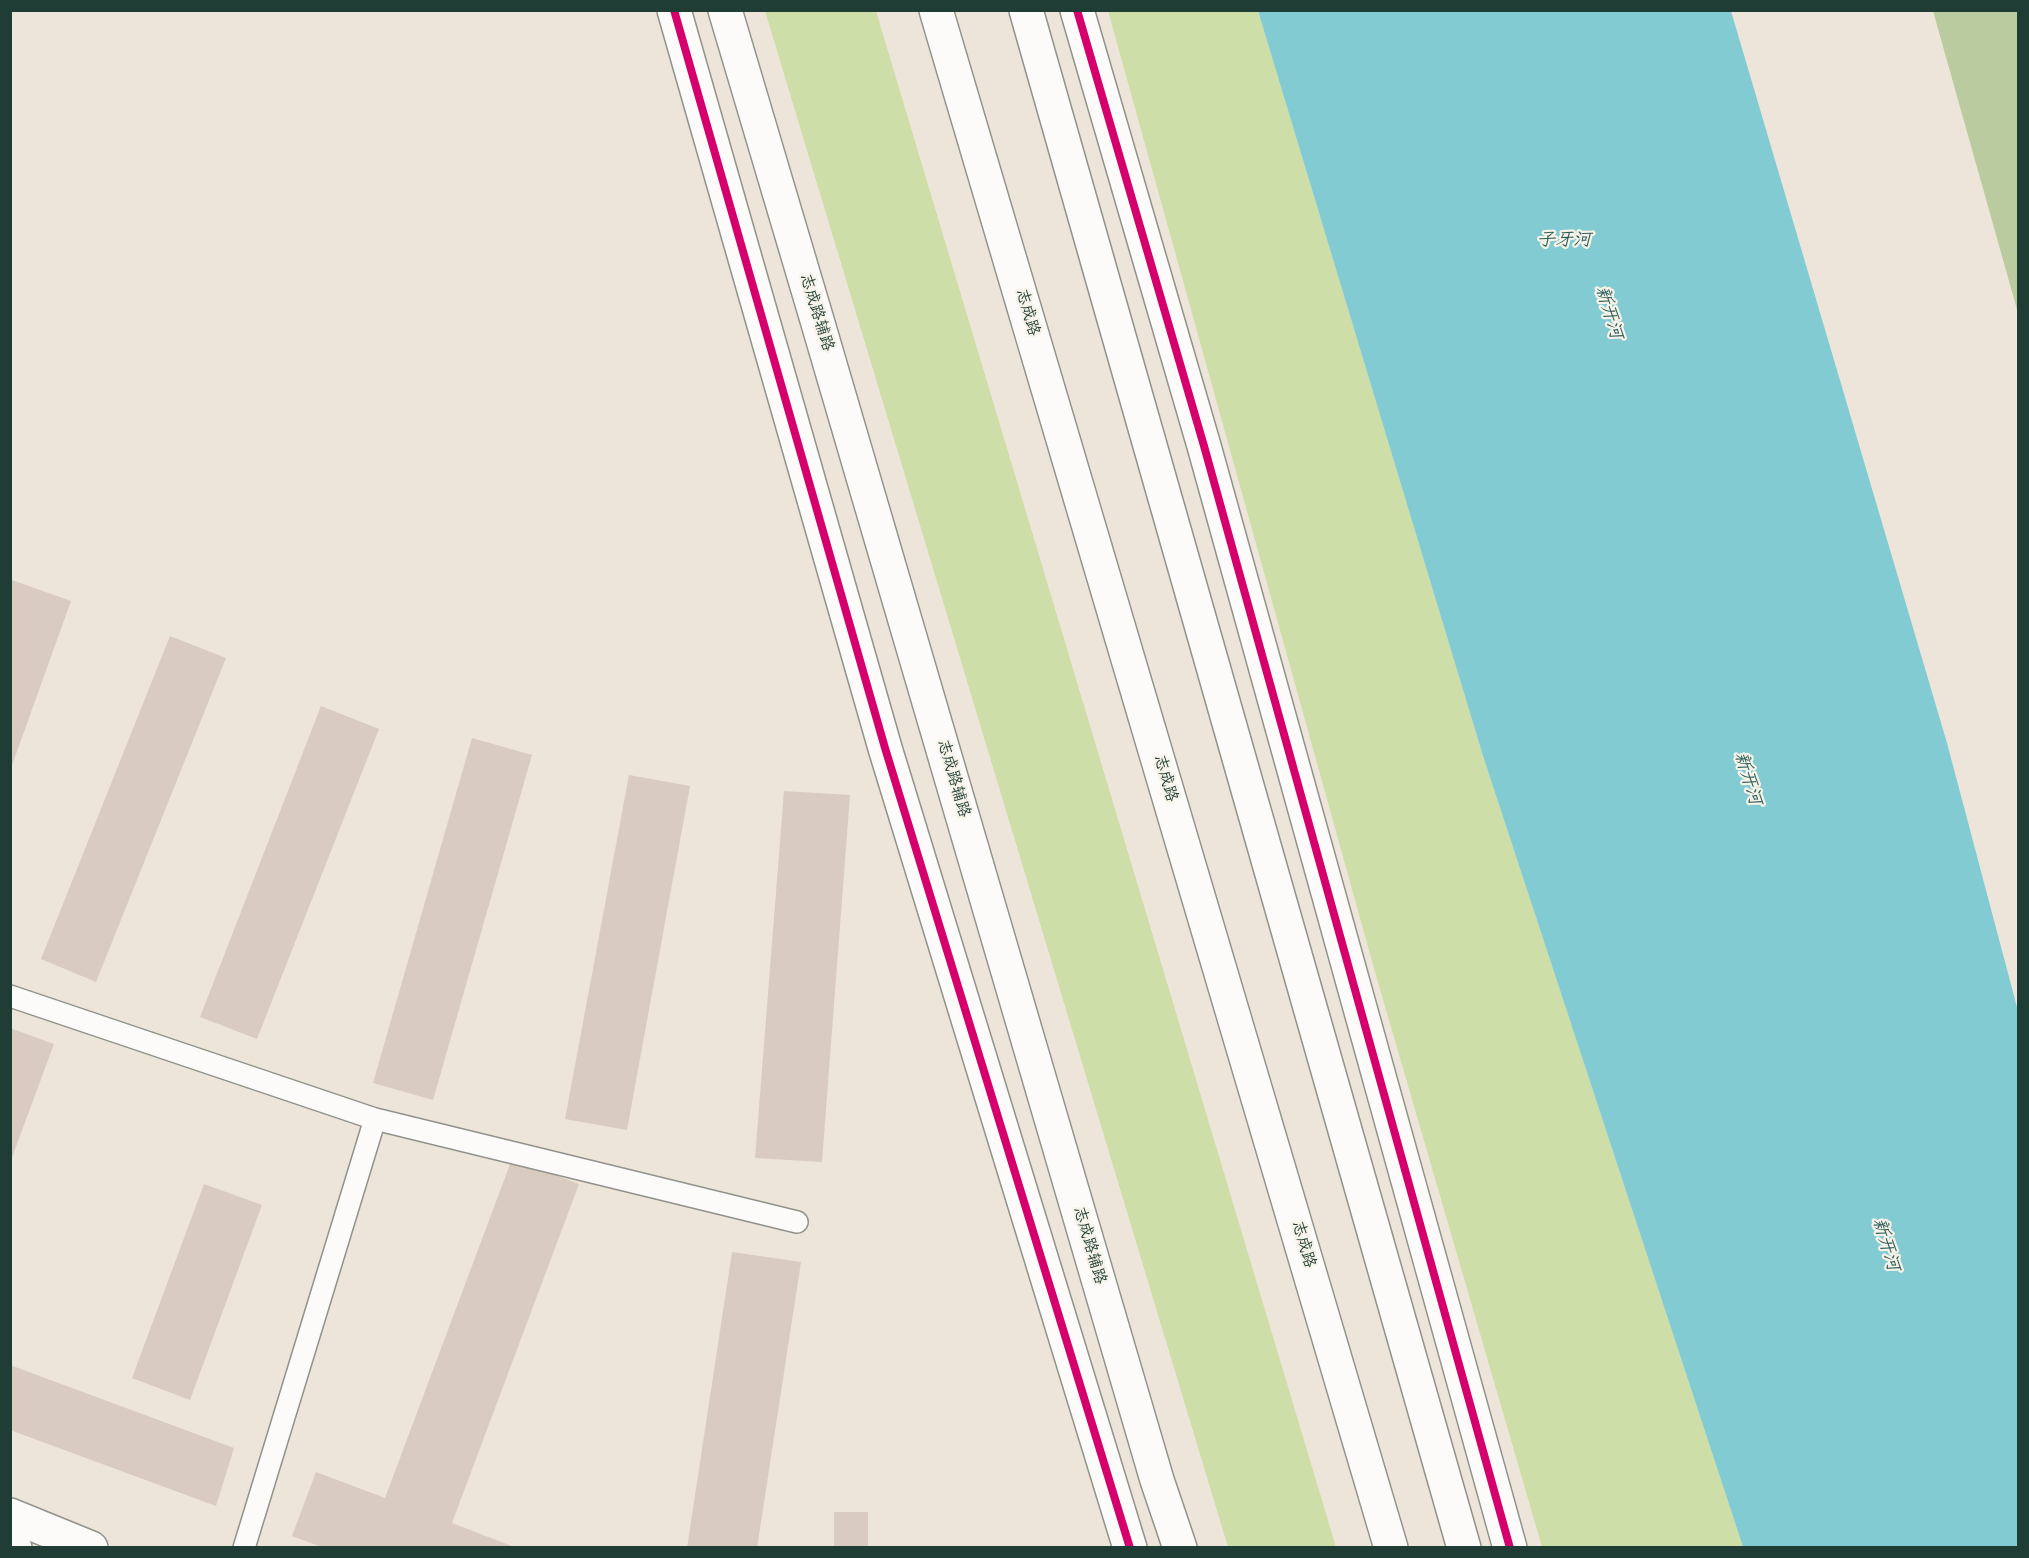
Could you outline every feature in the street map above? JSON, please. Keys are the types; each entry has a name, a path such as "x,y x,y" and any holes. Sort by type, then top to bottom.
{"main road":[{"path":"674,10 885,748 1130,1548"},
{"name":"志成路辅路","path":"725,10 1157,1480 1180,1548"},
{"name":"志成路","path":"936,10 1391,1548"},
{"path":"1026,10 1464,1548"},
{"path":"1077,10 1207,458 1510,1548"},
{"path":"10,1515 92,1548"}],"lane":[{"path":"10,996 375,1119 797,1222"},
{"path":"244,1548 375,1119"}],"green space":[{"path":"765,11 876,11 1336,1547 1228,1547"},
{"path":"1108,11 1258,11 1483,756 1743,1547 1542,1547 1375,972"},
{"path":"1933,11 2018,11 2018,313"}],"water":[{"name":"子牙河","path":"1258,11 1731,11 1947,743 2018,1011 2018,1547 1743,1547 1483,756"}],"building":[{"path":"12,580 71,601 11,768 10,585"},
{"path":"170,636 226,658 96,982 41,959"},
{"path":"321,706 379,729 257,1039 200,1017"},
{"path":"472,738 532,755 433,1100 373,1083"},
{"path":"629,775 690,786 627,1130 565,1119"},
{"path":"784,791 850,795 822,1162 755,1158"},
{"path":"10,1028 54,1044 11,1160 10,1160"},
{"path":"512,1159 579,1184 452,1523 517,1548 324,1548 292,1536 316,1472 385,1498"},
{"path":"204,1184 262,1205 190,1400 132,1378"},
{"path":"732,1252 801,1262 757,1548 687,1548"},
{"path":"10,1365 234,1448 216,1506 10,1430"},
{"path":"834,1512 868,1512 868,1548 834,1548"}],"cycle path":[{"path":"674,10 885,748 1130,1548"},
{"path":"1077,10 1204,446 1510,1548"}],"water label":[{"name":"新开河","path":"1607,313"},
{"name":"新开河","path":"1746,779"},
{"name":"新开河","path":"1884,1245"}]}
